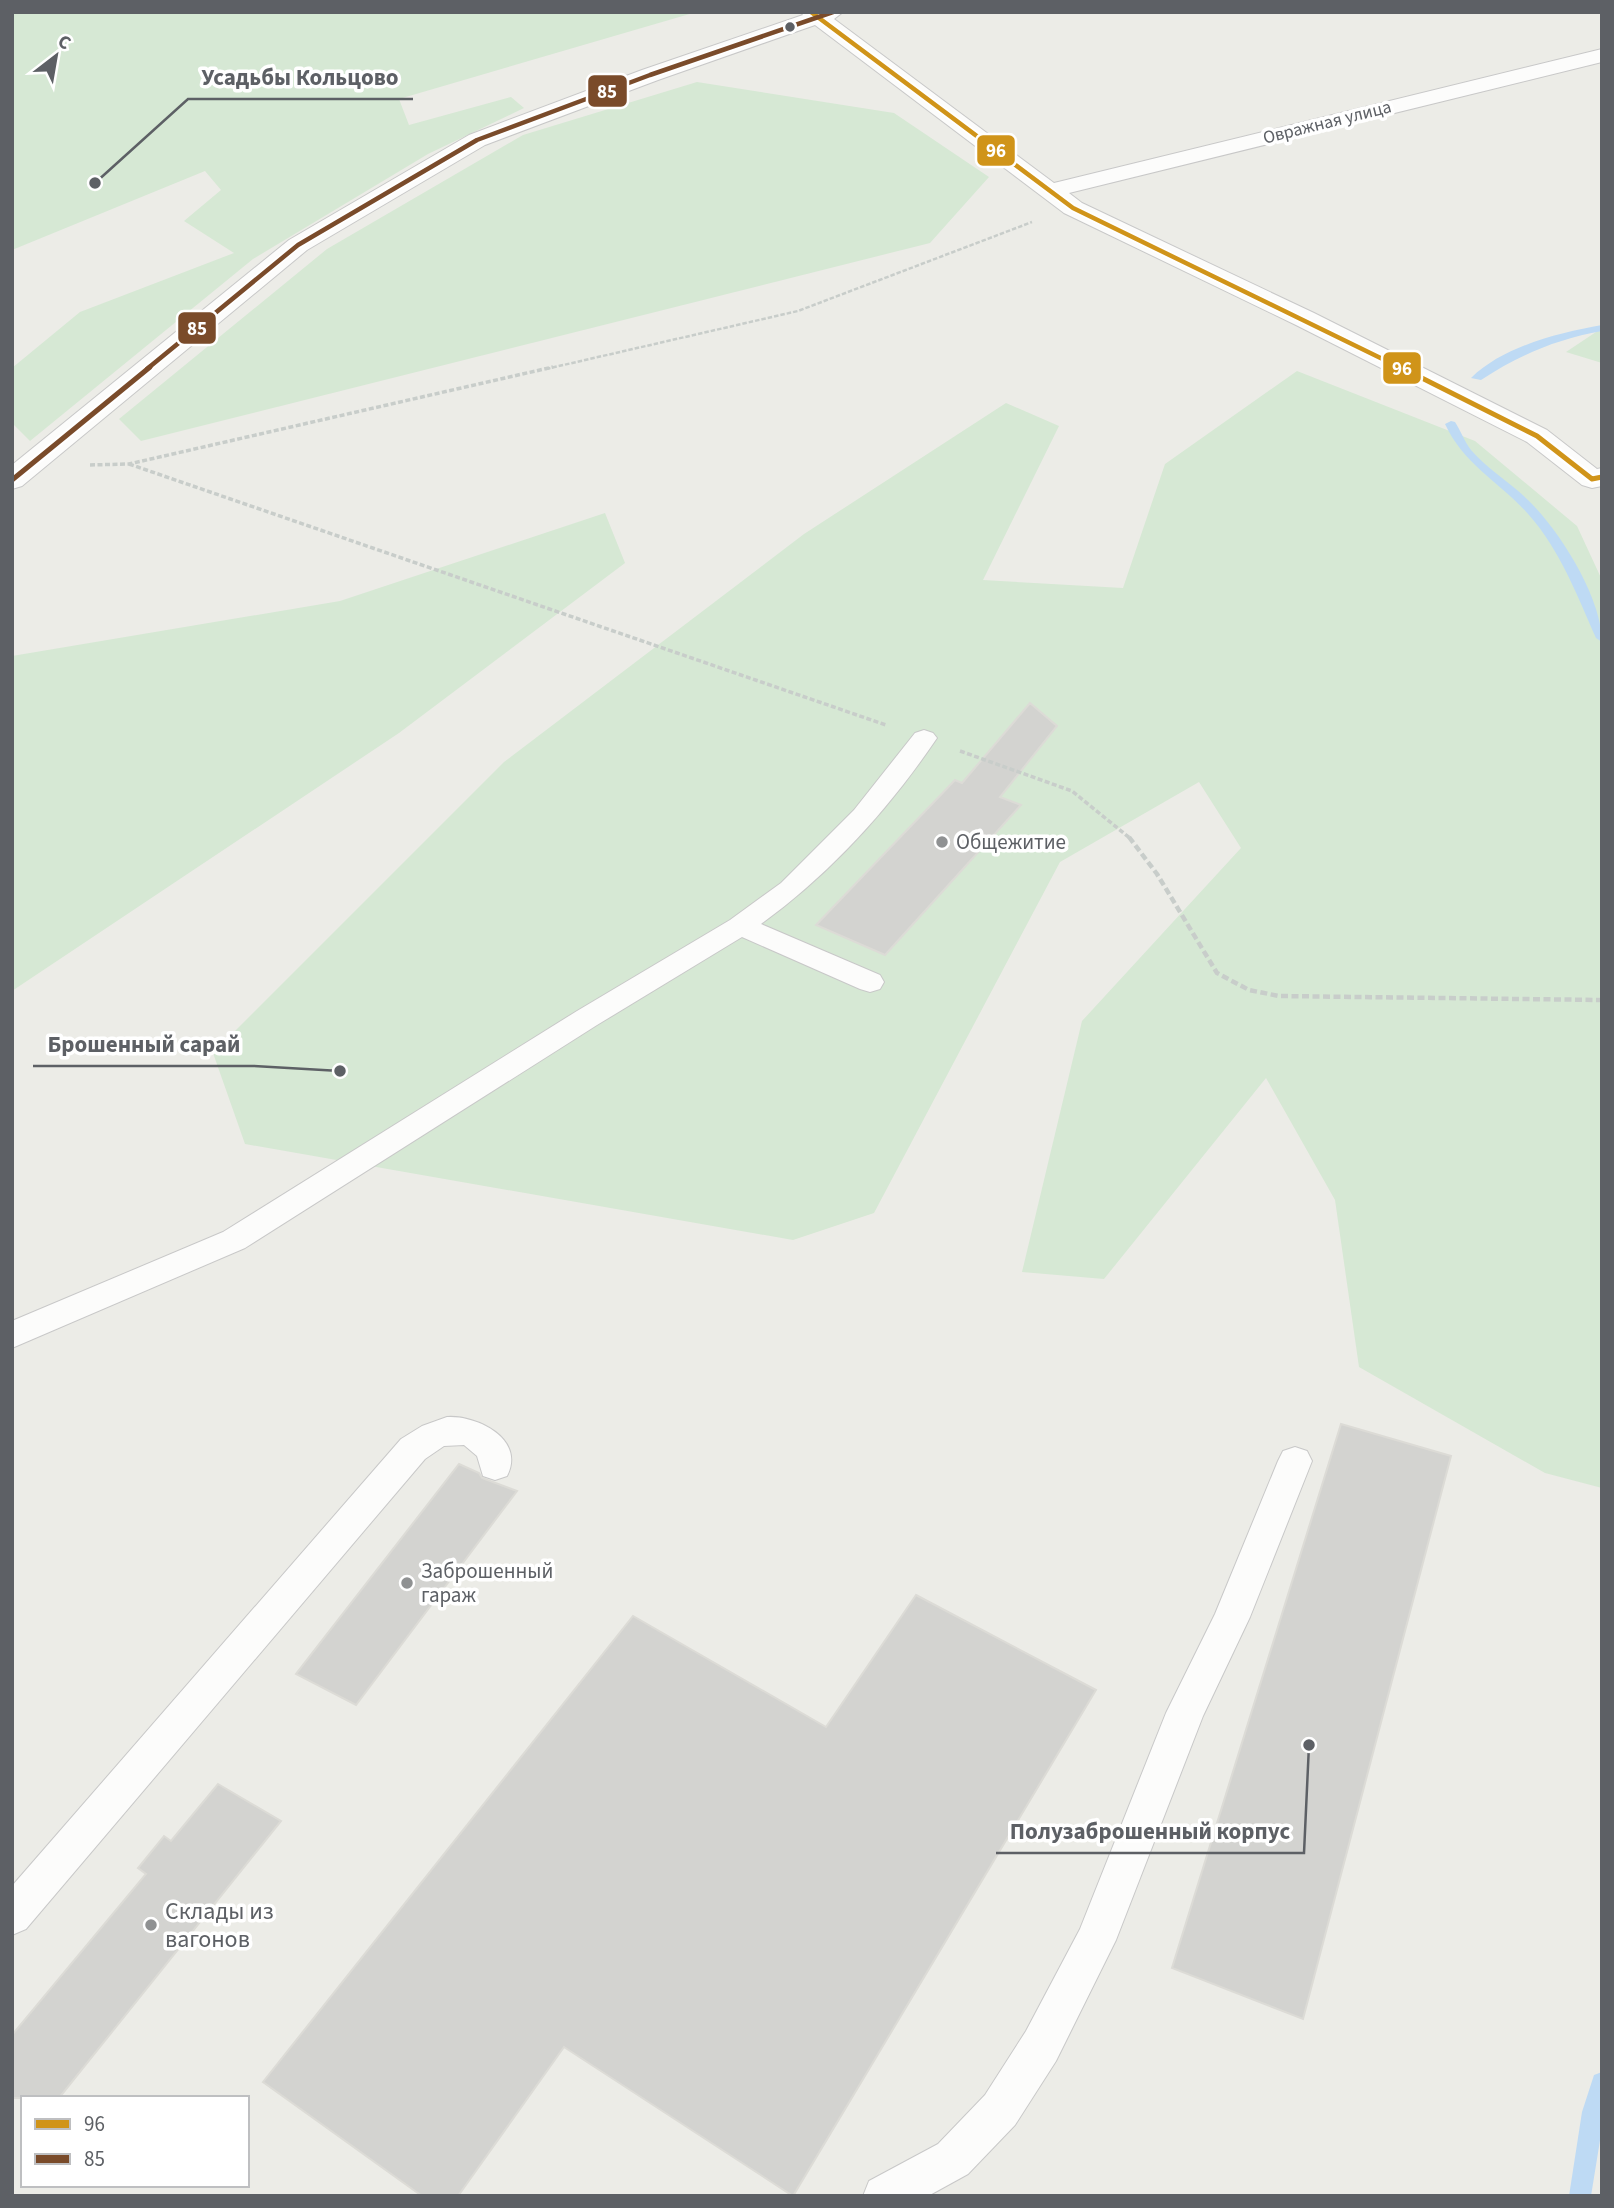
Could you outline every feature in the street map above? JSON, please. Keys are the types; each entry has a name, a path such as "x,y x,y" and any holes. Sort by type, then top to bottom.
{"street":[{"path":"17,468 298,245 477,140 820,14 1053,190 1073,208 1305,319 1537,436 1592,480 1602,477"},
{"name":"Овражная улица","path":"1053,190 1602,55"}],"lane":[{"path":"12,1335 234,1240 587,1018 740,926 791,889 827,853 863,816 924,738"},
{"path":"740,926 870,982"},
{"path":"12,1916 412,1449 435,1434 452,1429 475,1434 488,1441 495,1453 495,1465"},
{"path":"884,2196 953,2160 1000,2110 1041,2046 1096,1940 1185,1713 1232,1617 1295,1461"}],"path":[{"path":"17,468 129,464 798,311 1073,208"},
{"path":"129,464 1072,791 1131,839 1157,874 1217,973 1249,990 1279,996 1602,1000"}],"green space":[{"path":"12,12 693,13 399,99 409,125 511,97 524,108 428,154 253,259 30,441 12,423 12,368 80,312 234,253 184,221 221,190 205,171 12,250"},
{"path":"697,82 894,113 989,177 930,243 141,441 119,419 327,249 523,135"},
{"path":"1602,328 1602,363 1566,352"},
{"path":"1297,371 1475,441 1577,526 1602,580 1602,1488 1545,1473 1359,1367 1335,1200 1266,1078 1104,1279 1022,1272 1082,1021 1241,848 1199,782 1060,862 874,1213 793,1240 245,1144 213,1053 504,762 804,534 1006,403 1059,426 983,580 1123,588 1165,464"},
{"path":"605,513 625,563 399,733 12,991 12,656 340,601"}],"building":[{"name":"Общежитие","path":"1030,703 1057,726 1000,797 1021,805 885,955 816,925 955,780 962,783"},
{"path":"1341,1424 1451,1456 1303,2019 1172,1968"},
{"name":"Заброшенный гараж","path":"459,1464 479,1473 482,1478 517,1491 356,1705 296,1674"},
{"path":"916,1595 1096,1690 793,2196 564,2047 458,2196 422,2196 263,2082 633,1616 826,1727"},
{"name":"Склады из вагонов","path":"218,1784 281,1821 61,2096 12,2098 12,2035 146,1874 138,1868 164,1836 171,1841"}],"waterway":[{"path":"1477,378 1536,346 1567,335 1602,328"},
{"path":"1451,424 1458,439 1477,463 1524,502 1546,528 1573,573 1602,638"},
{"path":"1580,2196 1593,2112 1602,2083"}],"transit line":[{"name":"96","path":"811,12 1073,208 1305,319 1537,436 1592,479 1602,477"},
{"name":"85","path":"12,480 298,245 477,140 650,75 833,12"}],"place":[{"name":"Усадьбы Кольцово","path":"95,183"},
{"name":"Общежитие","path":"942,842"},
{"name":"Брошенный сарай","path":"340,1071"},
{"name":"Заброшенный гараж","path":"407,1583"},
{"name":"Полузаброшенный корпус","path":"1309,1745"},
{"name":"Склады из вагонов","path":"151,1925"}]}
